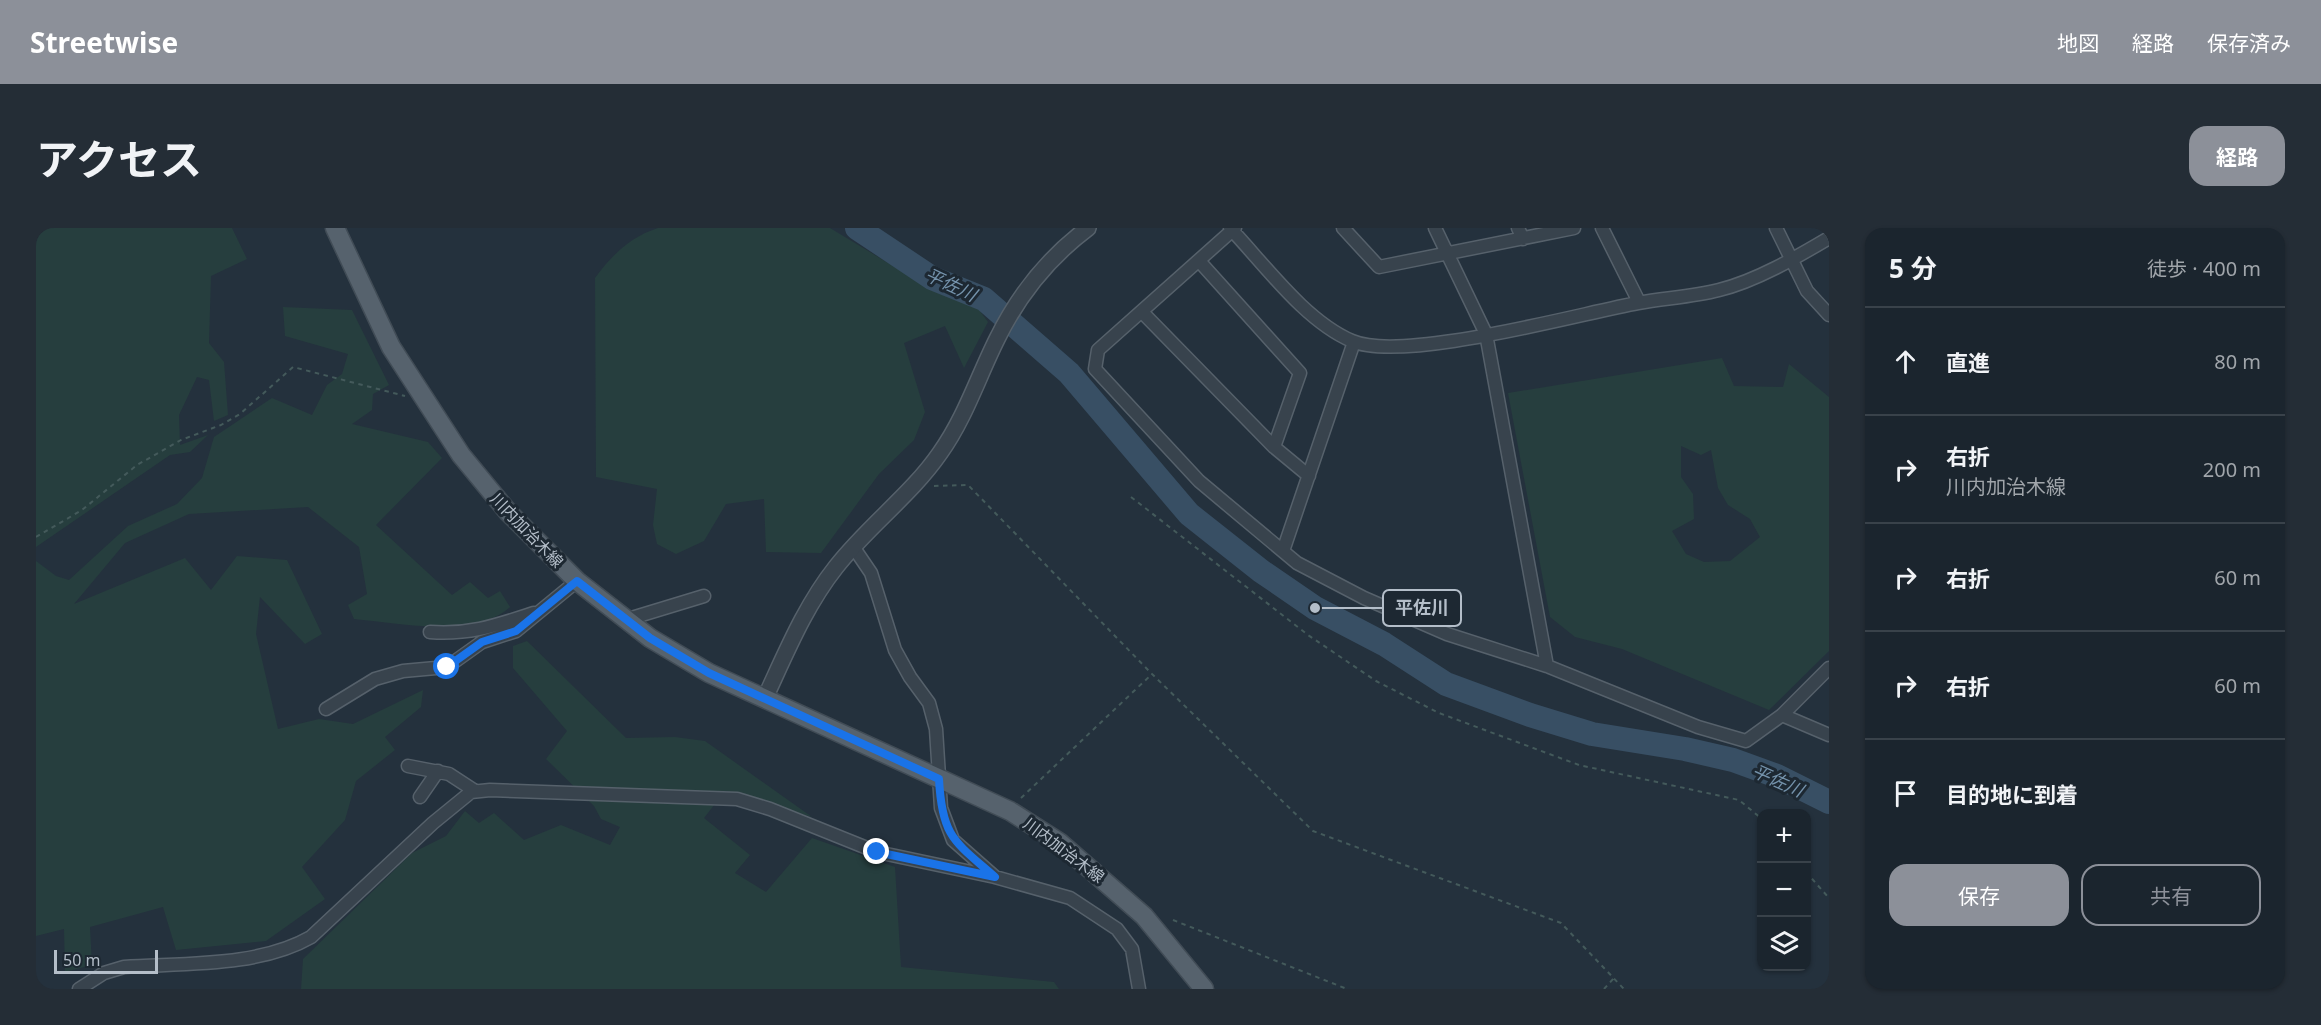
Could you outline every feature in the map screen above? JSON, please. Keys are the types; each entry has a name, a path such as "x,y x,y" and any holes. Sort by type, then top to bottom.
{"main road":[{"name":"川内加治木線","path":"335,228 391,347 420,396 461,455 508,513 577,581 626,620 676,655 1010,811 1059,842 1144,916 1204,989"}],"street":[{"path":"765,698 814,597 854,548 916,484 952,435 1016,304 1051,258 1088,228"},
{"path":"1343,228 1379,267 1520,234 1574,228"},
{"path":"1435,228 1486,334 1547,666"},
{"path":"1602,228 1639,302"},
{"path":"1776,228 1807,291 1829,315"},
{"path":"1829,238 1792,260 1720,290 1639,302 1486,334 1394,348 1354,342 1310,314 1232,229 1200,262 1098,350 1095,369 1199,481 1297,563 1364,598 1447,634 1547,666 1698,727 1746,741 1782,715 1829,668"},
{"path":"1200,262 1300,373 1274,447"},
{"path":"1142,312 1274,447 1309,476"},
{"path":"1283,551 1354,342"},
{"path":"854,548 871,573 895,650 910,677 929,703 936,729 941,808 953,840 995,877"},
{"path":"326,709 375,679 403,671 447,667 482,642 516,631 577,581"},
{"path":"626,620 704,596"},
{"path":"430,632 458,634 492,627 544,609"},
{"path":"1782,715 1829,735"},
{"path":"408,766 438,771 461,781 475,792"},
{"path":"420,797 438,771"},
{"path":"78,989 104,973 124,967 253,958 290,950 311,937 433,823 471,792 736,799 770,809 877,852 995,877 1070,898 1117,929 1132,949 1139,989"}],"path":[{"path":"36,537 82,510 137,465 182,440 221,425 240,414 293,367 403,396 420,396"},
{"path":"916,484 968,485 1152,674 1313,831 1561,923 1624,989"},
{"path":"1131,497 1308,635 1376,681 1428,708 1579,765 1739,800 1757,816"},
{"path":"1010,811 1152,674"},
{"path":"1811,878 1829,898"},
{"path":"1173,920 1347,989"},
{"path":"1604,989 1614,978"}],"green space":[{"path":"36,228 232,228 247,259 211,276 209,343 224,362 228,415 214,421 209,380 197,377 179,415 180,445 208,435 190,452 170,455 36,547"},
{"path":"658,228 830,228 938,293 977,307 988,322 964,368 945,326 904,343 925,412 914,440 879,474 821,553 766,552 764,499 726,504 704,541 676,554 657,544 653,525 657,489 596,477 595,278 622,248 639,236"},
{"path":"283,307 352,310 389,385 373,394 372,410 352,424 428,442 442,458 376,525 452,595 470,582 488,598 500,591 510,607 495,617 457,626 413,625 354,619 348,605 367,594 359,547 308,507 189,514 125,543 74,604 185,558 211,590 237,556 287,560 322,634 305,644 260,597 256,634 278,729 319,719 353,724 423,690 421,707 385,737 395,750 356,781 345,820 302,867 325,899 266,941 176,950 163,907 90,927 92,965 65,972 64,929 36,936 36,561 56,576 69,580 128,526 177,504 202,478 214,437 272,398 312,415 327,385 342,374 348,354 285,336"},
{"path":"1722,358 1734,386 1783,387 1789,364 1829,397 1829,651 1769,710 1622,649 1575,637 1550,617 1508,393","holes":["1681,446 1701,455 1711,450 1718,488 1728,505 1750,519 1760,537 1730,561 1704,562 1686,554 1672,531 1694,519 1693,494 1681,477"]},
{"path":"527,641 626,738 675,737 705,741 812,817 725,791 704,818 750,855 735,873 766,892 812,838 895,867 901,967 1054,982 1059,989 301,989 303,959 412,853 446,836 465,811 479,823 494,813 524,840 561,825 610,845 620,827 601,819 594,806 546,759 567,731 513,668 513,646"}],"waterway":[{"name":"平佐川","path":"857,228 932,278 984,299 1069,373 1189,514 1261,571 1315,608 1384,644 1446,684 1530,715 1592,734 1685,749 1733,760 1777,776 1829,802"}],"place":[{"name":"平佐川","path":"1315,608"}],"route":[{"path":"447,667 482,642 516,631 577,581 600,601 676,655 709,673 939,779 941,808 953,840 995,877 877,852"}]}
